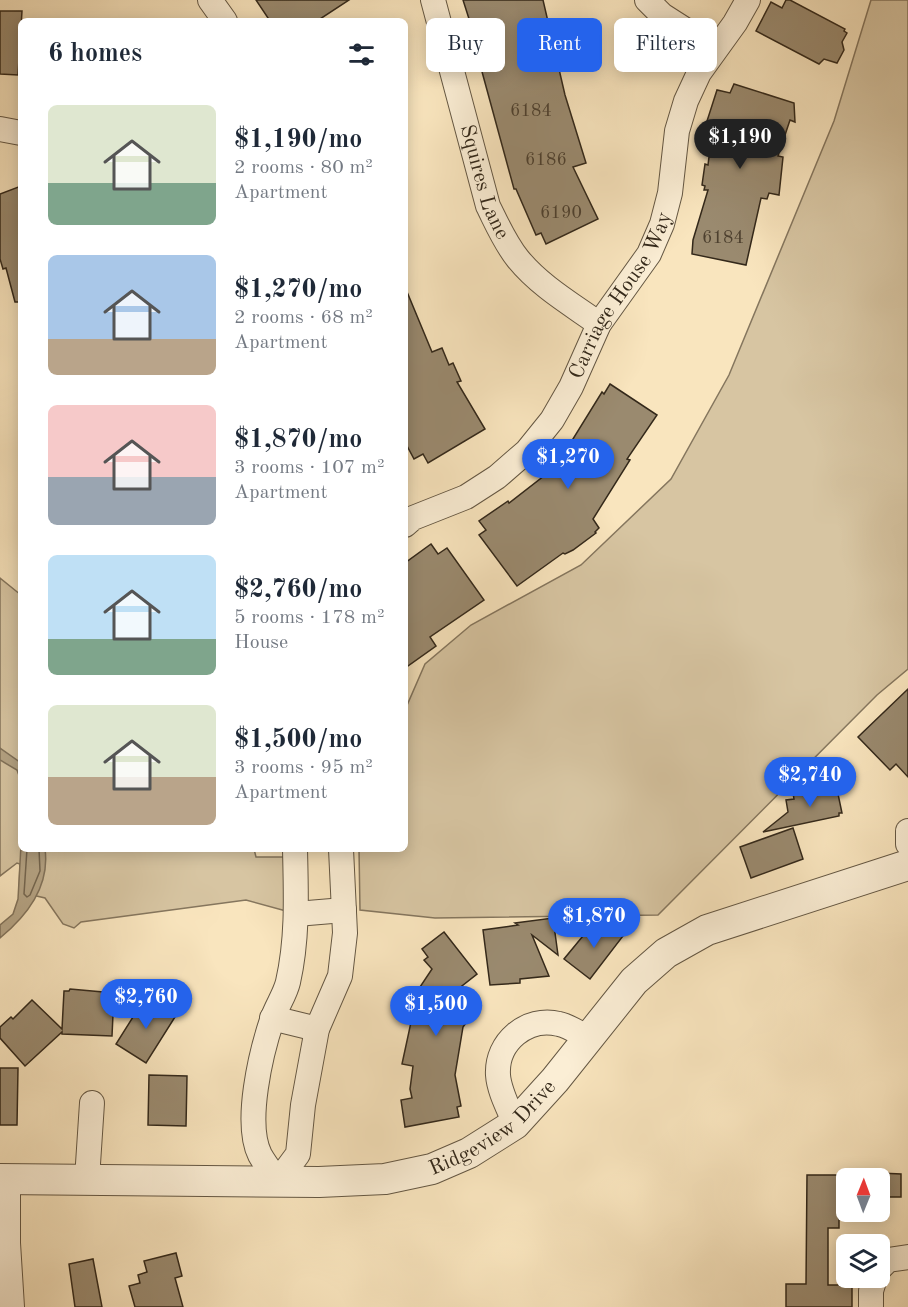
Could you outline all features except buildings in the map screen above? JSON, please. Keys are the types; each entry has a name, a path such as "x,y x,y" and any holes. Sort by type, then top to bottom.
{"street":[{"path":"210,0 223,18"},
{"name":"Squires Lane","path":"433,0 488,206 501,233 518,260 540,282 599,324"},
{"path":"647,0 667,18"},
{"name":"Carriage House Way","path":"717,46 735,24 748,0"},
{"name":"Carriage House Way","path":"408,516 466,497 497,477 527,451 552,420 572,387 599,324 649,254 662,224 670,193 677,131 686,101 700,72"},
{"path":"0,129 18,132"},
{"path":"908,831 908,844"},
{"path":"295,852 296,914 292,956 287,985 272,1018 255,1090 255,1137 259,1154 279,1181 297,1154 303,1105 317,1029 340,976 345,933 341,852"},
{"name":"Ridgeview Drive","path":"4,1179 355,1180 408,1176 452,1162 491,1141 514,1124 537,1101 634,981 666,953 707,930 908,866"},
{"path":"296,914 344,910"},
{"path":"272,1018 317,1029"},
{"path":"514,1124 498,1076 499,1060 505,1045 516,1032 543,1022 561,1024 589,1038"},
{"path":"87,1179 92,1103"},
{"path":"4,1179 12,1307"},
{"path":"890,1260 908,1257"},
{"path":"871,1307 872,1288"}],"shaded area":[{"path":"871,0 908,0 908,669 877,695 658,915 435,918 360,910 359,852 408,852 408,703 425,664 471,625 581,565 671,479 729,375 834,121"},
{"path":"0,578 18,593 18,852 255,852 256,857 285,857 286,911 246,900 81,922 74,928 63,924 45,898 19,892 20,864 17,863 0,876"}],"water":[{"path":"0,748 18,761 18,773 17,770 0,760"},
{"path":"21,852 45,852 46,863 40,888 19,920 0,938 0,925 13,914 18,899"}]}
